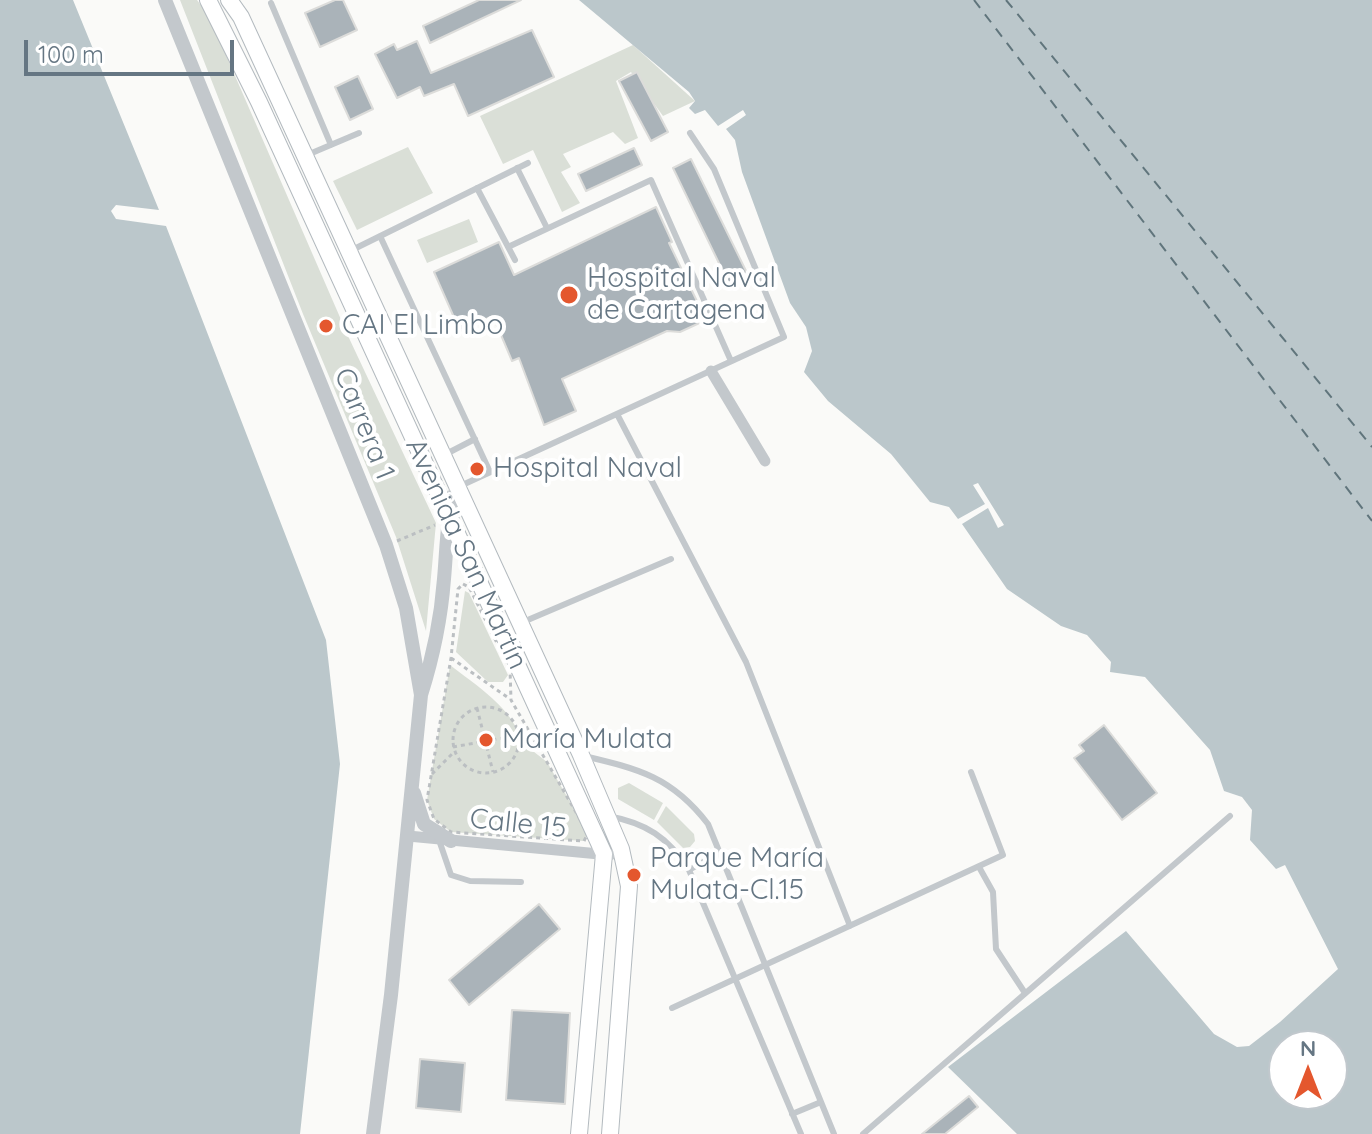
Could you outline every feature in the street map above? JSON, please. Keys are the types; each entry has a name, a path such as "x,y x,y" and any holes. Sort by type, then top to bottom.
{"main road":[{"name":"Avenida San Martín","path":"208,0 259,102 604,854 579,1134"},
{"name":"Avenida San Martín","path":"229,0 241,17 581,755 621,849 630,900 610,1134"},
{"path":"236,0 241,17"}],"street":[{"name":"Carrera 1","path":"165,0 386,545 406,608 421,695"},
{"path":"711,371 765,461"},
{"name":"Carrera 1","path":"373,1134 408,836 421,695 433,656 444,579 447,515 457,487"},
{"path":"413,789 424,824 445,840"},
{"name":"Calle 15","path":"408,836 604,854 621,849"}],"lane":[{"path":"271,3 331,145"},
{"path":"305,156 359,133"},
{"path":"457,487 784,337 714,169 690,133"},
{"path":"348,251 528,163"},
{"path":"517,168 547,228"},
{"path":"508,247 651,180 731,361"},
{"path":"477,188 515,260"},
{"path":"380,236 490,472"},
{"path":"617,414 746,662 850,926"},
{"path":"443,456 475,439"},
{"path":"520,623 671,559"},
{"path":"581,755 630,767 673,786 708,824 834,1134"},
{"path":"672,1008 1003,855 971,772"},
{"path":"608,816 646,826 669,843 689,870 733,980 801,1134"},
{"path":"863,1134 1230,816"},
{"path":"445,840 451,875 470,881 521,882"},
{"path":"689,870 721,852"},
{"path":"979,867 993,892 996,949 1025,993"},
{"path":"792,1114 821,1102"}],"path":[{"path":"386,545 439,524 438,539"},
{"path":"451,658 511,700 588,833 584,841 451,832 434,819 427,800 451,658 458,589 463,584 469,587 510,669 511,700"},
{"path":"491,707 508,714 519,735 512,761 493,772 473,771 454,749 457,723 477,708 491,707"},
{"path":"477,708 493,772"},
{"path":"432,774 454,749 519,735"}],"shaded area":[{"path":"0,0 73,0 159,210 116,205 111,211 116,219 166,226 326,640 340,764 300,1134 0,1134"},
{"path":"180,0 197,0 209,16 349,338 436,523 426,631 396,537 303,314"},
{"path":"579,0 1372,0 1372,1134 1017,1134 948,1067 1126,931 1214,1034 1237,1047 1249,1046 1268,1031 1268,1110 1348,1110 1348,1030 1270,1030 1338,969 1285,865 1276,869 1250,840 1252,810 1242,797 1224,791 1210,750 1145,677 1110,672 1111,662 1087,635 1061,626 1007,589 962,524 988,508 998,528 1004,525 978,483 973,485 985,504 958,519 949,507 930,502 891,454 828,401 804,372 812,351 806,327 790,303 742,172 735,140 726,129 746,115 743,110 718,126 705,110 695,114 689,108 695,101 689,92"},
{"path":"633,45 695,101 663,116 631,72 616,81 638,138 625,144 613,132 563,154 571,167 561,172 580,203 562,212 533,150 503,164 480,116"},
{"path":"408,147 433,193 357,230 333,181"},
{"path":"469,219 478,242 427,263 417,240"},
{"path":"465,591 469,593 508,675 503,682 488,682 456,652"},
{"path":"450,665 503,709 517,730 520,741 547,762 588,833 584,841 451,832 434,819 427,800"},
{"path":"629,783 663,803 654,820 618,799 618,788"},
{"path":"666,806 694,834 695,841 690,847 683,848 657,822"}],"building":[{"path":"335,0 343,0 357,30 320,47 305,13"},
{"path":"479,0 521,0 430,43 423,26"},
{"path":"532,30 554,77 468,116 454,84 424,96 420,87 397,98 375,54 394,44 397,50 417,41 431,73"},
{"path":"637,72 668,132 651,141 619,81"},
{"path":"358,76 373,109 350,120 335,87"},
{"path":"634,148 642,165 586,191 578,174"},
{"path":"691,159 749,277 730,286 673,168"},
{"name":"Hospital Naval de Cartagena","path":"656,207 672,242 669,243 706,320 680,332 667,331 562,379 576,411 544,425 519,358 512,361 493,316 460,331 434,272 499,242 514,275"},
{"path":"1104,725 1157,793 1122,820 1074,758 1084,751 1079,745"},
{"path":"539,904 560,929 469,1005 449,980"},
{"path":"512,1010 570,1013 565,1104 506,1100"},
{"path":"420,1059 465,1063 461,1112 416,1108"},
{"path":"969,1096 978,1107 945,1134 922,1134"}],"ferry route":[{"path":"974,0 1372,521"},
{"path":"1006,0 1372,447"}],"place":[{"name":"Hospital Naval de Cartagena","path":"569,295"},
{"name":"CAI El Limbo","path":"326,326"},
{"name":"Hospital Naval","path":"477,469"},
{"name":"María Mulata","path":"486,740"},
{"name":"Parque María Mulata-Cl.15","path":"634,875"}]}
